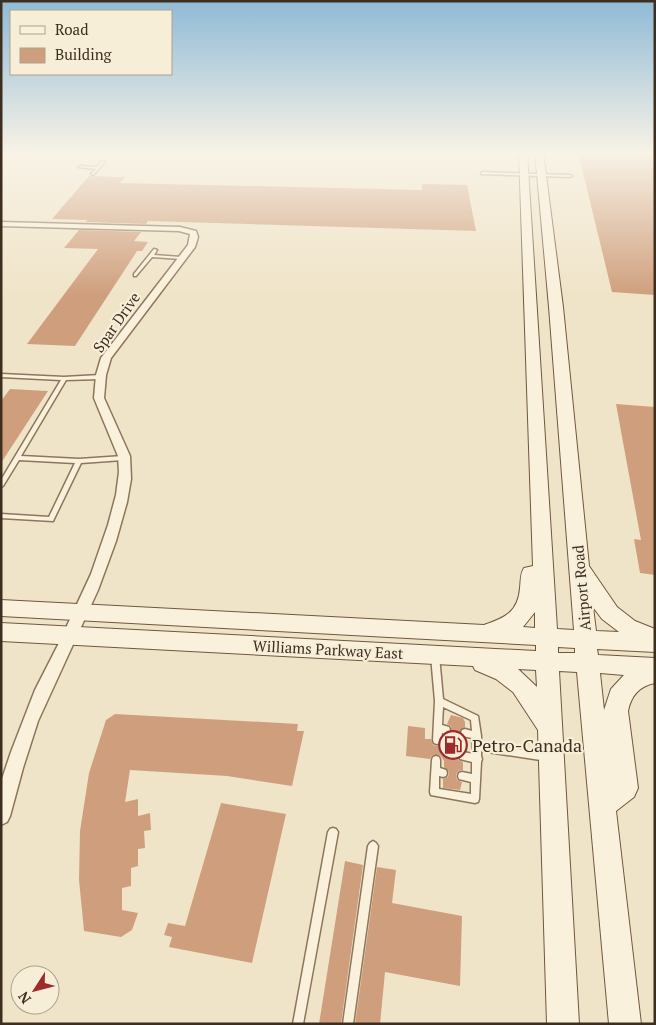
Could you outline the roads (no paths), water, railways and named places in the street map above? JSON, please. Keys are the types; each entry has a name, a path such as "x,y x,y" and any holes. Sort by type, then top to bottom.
{"main road":[{"name":"Airport Road","path":"533,200 536,364 545,637 563,1024"},
{"name":"Airport Road","path":"537,200 556,307 586,651 625,1024"},
{"path":"480,634 504,627 523,614 530,601 530,562 542,551"},
{"path":"578,566 612,616 629,628 655,639"},
{"name":"Williams Parkway East","path":"1,608 545,637 586,651 655,667"},
{"name":"Williams Parkway East","path":"1,632 546,661 586,651 655,643"},
{"path":"463,657 492,665 514,677 528,691 537,705 550,744"},
{"path":"601,806 625,788 616,712 617,699 628,684 644,675 655,673"}],"street":[{"name":"Spar Drive","path":"1,224 188,231 194,237 181,258 106,358 100,377 98,394 102,409 122,450 125,478 119,509 110,539 71,636 44,689 25,733 1,816"}],"lane":[{"path":"135,275 155,250"},
{"path":"150,256 181,258"},
{"path":"1,375 64,379 100,377"},
{"path":"1,485 64,379"},
{"path":"18,458 79,461 123,458"},
{"path":"1,516 51,519 79,461"},
{"path":"435,655 442,729 437,740"},
{"path":"436,760 439,772 434,792 474,799 478,759 475,718 439,701"},
{"path":"464,733 477,736"},
{"path":"478,747 550,744"},
{"path":"463,756 478,759"},
{"path":"462,776 476,779"},
{"path":"298,1024 333,832"},
{"path":"348,1024 373,846"}],"place":[{"name":"Petro-Canada","path":"453,745"}]}
